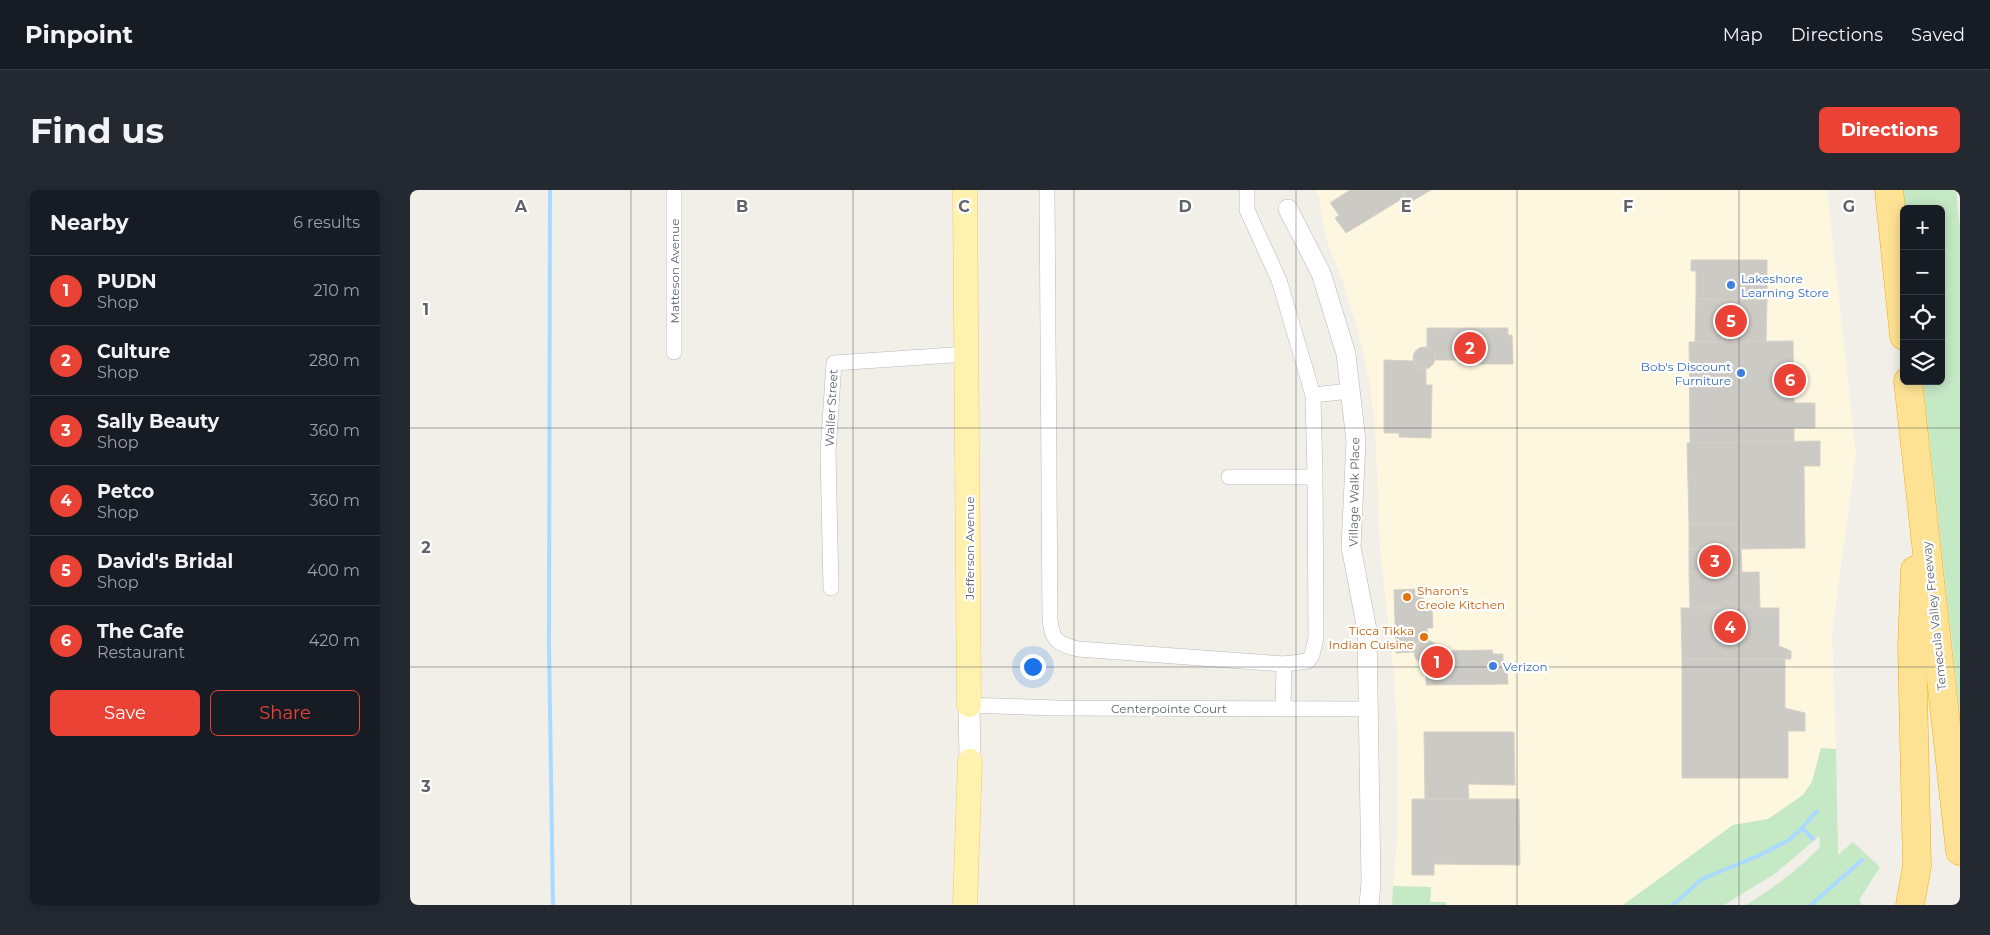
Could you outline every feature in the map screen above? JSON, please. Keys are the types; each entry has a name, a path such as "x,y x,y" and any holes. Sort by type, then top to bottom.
{"highway":[{"path":"1889,190 1900,297"},
{"name":"Temecula Valley Freeway","path":"1908,385 1960,851"},
{"path":"1910,905 1917,866 1912,646 1918,477"}],"main road":[{"name":"Jefferson Avenue","path":"965,190 968,354 970,761 965,905"}],"street":[{"name":"Matteson Avenue","path":"674,190 674,352"},
{"path":"1048,190 1051,633 1065,646 1078,649 1284,664 1308,661 1312,655 1316,638 1313,395 1279,280 1248,210 1248,190"},
{"name":"Village Walk Place","path":"1288,209 1321,273 1346,354 1356,441 1351,547 1367,630 1371,882 1369,905"},
{"name":"Waller Street","path":"831,588 828,452 834,363 968,354"},
{"path":"1313,395 1350,390"},
{"path":"1229,477 1315,477"},
{"path":"1283,709 1284,664"},
{"name":"Centerpointe Court","path":"969,705 1056,708 1368,709"}],"shaded area":[{"path":"1315,190 1827,190 1856,454 1832,634 1836,749 1821,749 1812,782 1803,795 1768,819 1733,825 1623,905 1446,905 1446,902 1430,902 1431,887 1393,886 1398,828 1398,744 1394,676 1380,549 1375,426 1369,379 1358,332 1343,282 1326,239 1319,198"}],"green space":[{"path":"1902,190 1956,190 1960,228 1960,714 1923,385 1945,385 1945,205 1904,205"},
{"path":"1821,748 1836,749 1838,855 1853,842 1880,867 1859,900 1863,905 1746,905 1785,878 1812,855 1820,847 1819,836 1776,873 1724,905 1623,905 1733,825 1768,819 1803,795 1812,782"},
{"path":"1393,886 1431,887 1430,902 1446,902 1446,905 1392,905"}],"building":[{"path":"1350,190 1401,190 1405,197 1346,233 1335,218 1339,215 1330,203"},
{"path":"1401,190 1431,190 1409,203"},
{"name":"Lakeshore Learning Store","path":"1691,260 1767,260 1767,300 1696,299 1696,271 1691,271"},
{"path":"1696,299 1767,300 1766,342 1695,342"},
{"path":"1427,328 1508,328 1508,335 1512,335 1513,364 1460,364 1460,360 1435,360 1435,354 1427,348"},
{"name":"Bob's Discount Furniture","path":"1793,341 1794,403 1815,403 1815,428 1794,428 1794,442 1690,443 1689,342"},
{"path":"1424,347 1432,350 1435,358 1432,366 1424,369 1416,366 1413,358 1416,350"},
{"path":"1384,360 1414,361 1420,369 1426,369 1426,385 1432,385 1431,438 1399,437 1399,433 1384,433"},
{"path":"1820,441 1820,466 1804,466 1805,548 1741,549 1741,524 1689,525 1687,443"},
{"path":"1741,524 1741,549 1689,549 1689,525"},
{"path":"1689,549 1741,549 1742,572 1689,573"},
{"path":"1759,572 1760,608 1690,608 1689,573"},
{"path":"1415,589 1415,594 1423,593 1423,602 1427,602 1428,610 1432,610 1433,628 1427,628 1428,640 1420,640 1413,648 1414,652 1396,653 1394,590"},
{"path":"1681,608 1779,608 1779,646 1791,651 1791,659 1682,659"},
{"path":"1426,640 1435,643 1438,652 1435,661 1426,664 1417,661 1414,652 1417,643"},
{"path":"1492,650 1493,654 1503,654 1503,670 1507,670 1508,684 1426,685 1426,664 1431,665 1438,657 1438,651"},
{"path":"1682,659 1785,659 1785,708 1805,713 1805,731 1788,731 1788,778 1682,778"},
{"path":"1424,732 1514,732 1515,785 1468,784 1469,799 1425,799"},
{"path":"1412,799 1519,799 1520,865 1434,864 1434,875 1412,875"}],"waterway":[{"path":"550,190 549,646 553,905"},
{"path":"1813,839 1802,828 1817,811"},
{"path":"1673,905 1702,879 1758,856 1789,840 1802,828"},
{"path":"1811,905 1862,860"}],"place":[{"name":"Lakeshore Learning Store","path":"1731,285"},
{"name":"David's Bridal","path":"1731,321"},
{"name":"Culture","path":"1470,348"},
{"name":"Bob's Discount Furniture","path":"1741,373"},
{"name":"The Cafe","path":"1790,380"},
{"name":"Sally Beauty","path":"1715,561"},
{"name":"Sharon's Creole Kitchen","path":"1407,597"},
{"name":"Petco","path":"1730,627"},
{"name":"Ticca Tikka Indian Cuisine","path":"1424,637"},
{"name":"PUDN","path":"1437,662"},
{"name":"Verizon","path":"1493,666"}]}
